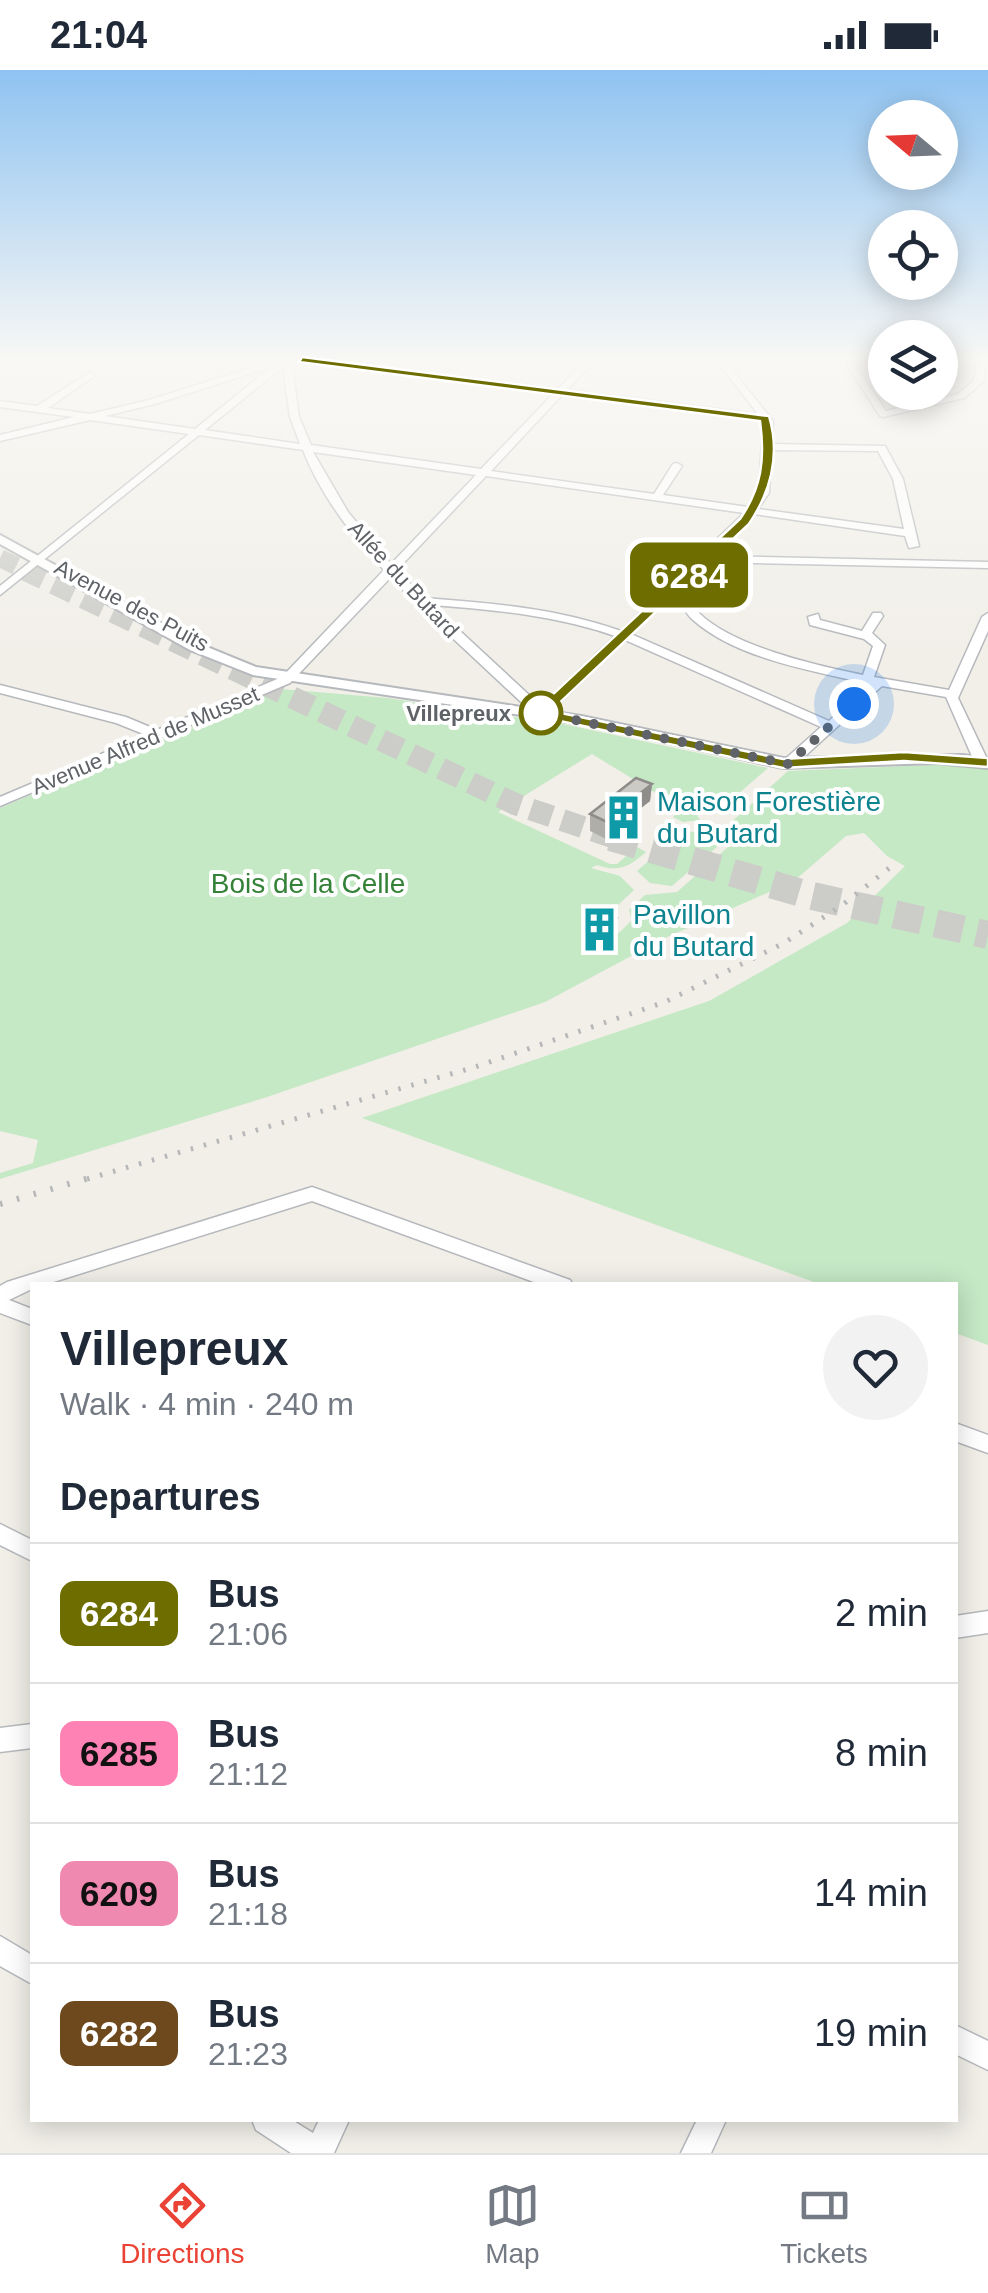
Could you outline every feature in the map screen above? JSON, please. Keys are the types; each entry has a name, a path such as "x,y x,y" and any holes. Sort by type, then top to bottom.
{"street":[{"path":"0,592 167,457"},
{"name":"Allée du Butard","path":"312,457 344,514 390,570 541,713"},
{"path":"375,457 907,532"},
{"path":"290,677 498,457"},
{"path":"541,713 677,588 752,511 764,493 768,457"},
{"path":"886,457 898,479 913,546"},
{"path":"657,498 676,466"},
{"name":"Avenue des Puits","path":"0,536 216,658 266,673 541,713 788,764 904,757 985,762"},
{"path":"706,559 988,565"},
{"path":"0,577 14,580"},
{"path":"677,588 694,615 724,636 873,682 954,695"},
{"path":"419,600 545,612 625,636 830,726"},
{"path":"864,634 877,616"},
{"path":"788,764 873,682 878,645 864,634 814,622 814,617"},
{"path":"985,762 954,695 988,617"},
{"name":"Avenue Alfred de Musset","path":"0,802 290,677"},
{"path":"0,689 121,720 158,735"},
{"path":"0,1296 14,1286 312,1194 555,1282"},
{"path":"0,1305 30,1316"},
{"path":"958,1433 988,1444"},
{"path":"0,1534 30,1550"},
{"path":"958,1627 988,1622"},
{"path":"0,1740 30,1736"},
{"path":"0,1950 30,1970"},
{"path":"958,2040 988,2056"},
{"path":"269,2122 318,2153 334,2122"},
{"path":"696,2153 711,2122"}],"green space":[{"name":"Bois de la Celle","path":"281,689 387,698 563,724 768,768 723,807 701,802 691,806 700,820 683,822 673,817 682,809 592,754 498,812 610,864 617,864 637,847 646,852 624,867 591,868 620,876 634,890 618,905 597,914 584,933 596,941 620,932 632,920 629,910 645,895 677,892 728,847 727,826 788,771 933,765 988,767 988,1345 958,1334 958,1282 814,1282 362,1118 709,1001 847,923 905,866 887,856 864,833 846,836 794,881 665,938 545,1002 264,1098 0,1179 0,1173 33,1163 38,1140 0,1131 0,808"},
{"path":"684,831 706,833 719,845 672,886 650,883 637,871"}],"building":[{"path":"636,778 652,784 620,809 623,810 607,822 590,814"},
{"path":"593,909 616,918 596,930 584,921"}],"tunnel":[{"path":"0,558 29,572"},
{"path":"24,569 515,804 618,839"},
{"path":"611,837 808,895 988,935"}],"railway":[{"path":"87,1179 475,1067 665,1002 784,943 841,906 897,862"},
{"path":"0,1204 96,1176"}],"bus line":[{"name":"6284","path":"768,457 764,493 744,521 541,713 783,764 836,764 904,757 988,763"}],"place":[{"name":"Villepreux","path":"541,713"},
{"name":"Maison Forestière du Butard","path":"624,817"},
{"name":"Pavillon du Butard","path":"600,930"}],"route":[{"path":"541,713 788,764 854,704"}]}
